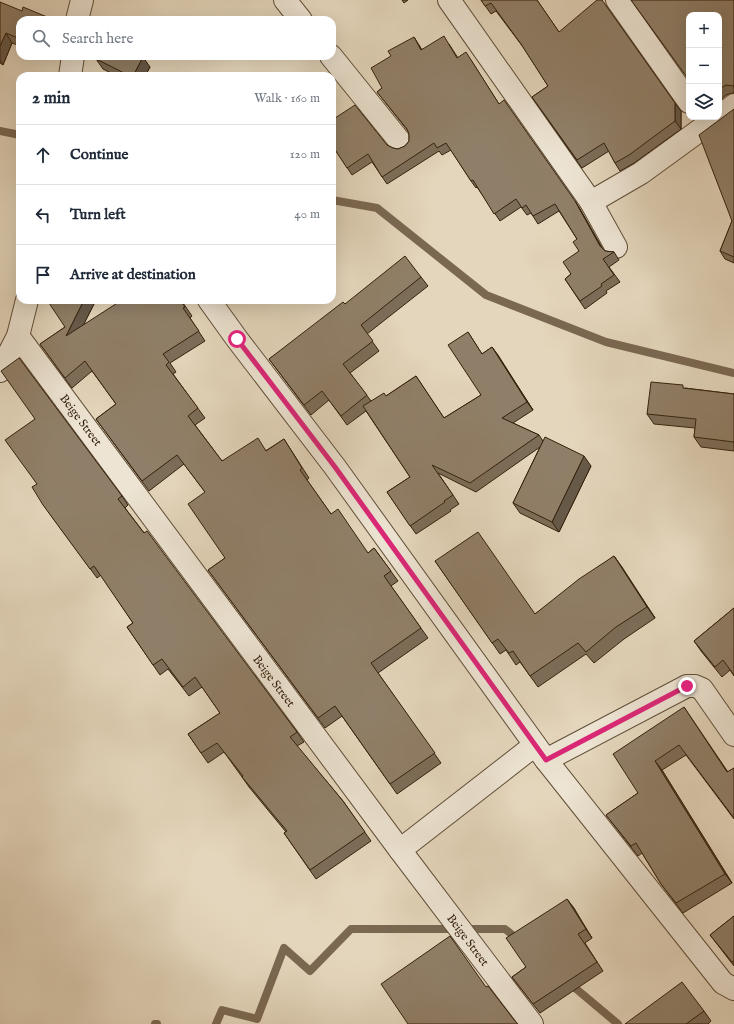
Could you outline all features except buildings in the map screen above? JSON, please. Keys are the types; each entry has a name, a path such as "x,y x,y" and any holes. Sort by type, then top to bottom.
{"street":[{"path":"78,16 82,0"},
{"path":"285,0 298,16"},
{"path":"449,0 591,202 616,247"},
{"path":"618,0 686,98"},
{"path":"71,72 72,60"},
{"path":"334,60 402,144"},
{"path":"722,112 734,105"},
{"path":"591,202 641,172 710,120"},
{"path":"0,371 18,336 26,304"},
{"path":"212,304 335,467 540,752 723,983 734,989"},
{"name":"Beige Street","path":"18,336 400,850 532,1024"},
{"path":"400,850 540,752 687,686 695,686 702,689 734,735"}],"waterway":[{"path":"0,131 16,134"},
{"path":"336,201 377,208 486,295 606,342 734,373"},
{"path":"216,1024 222,1010 257,1019 284,948 310,971 351,929 505,929 520,941"},
{"path":"568,982 618,1024"}],"route":[{"path":"237,339 335,467 546,760 687,686"}]}
